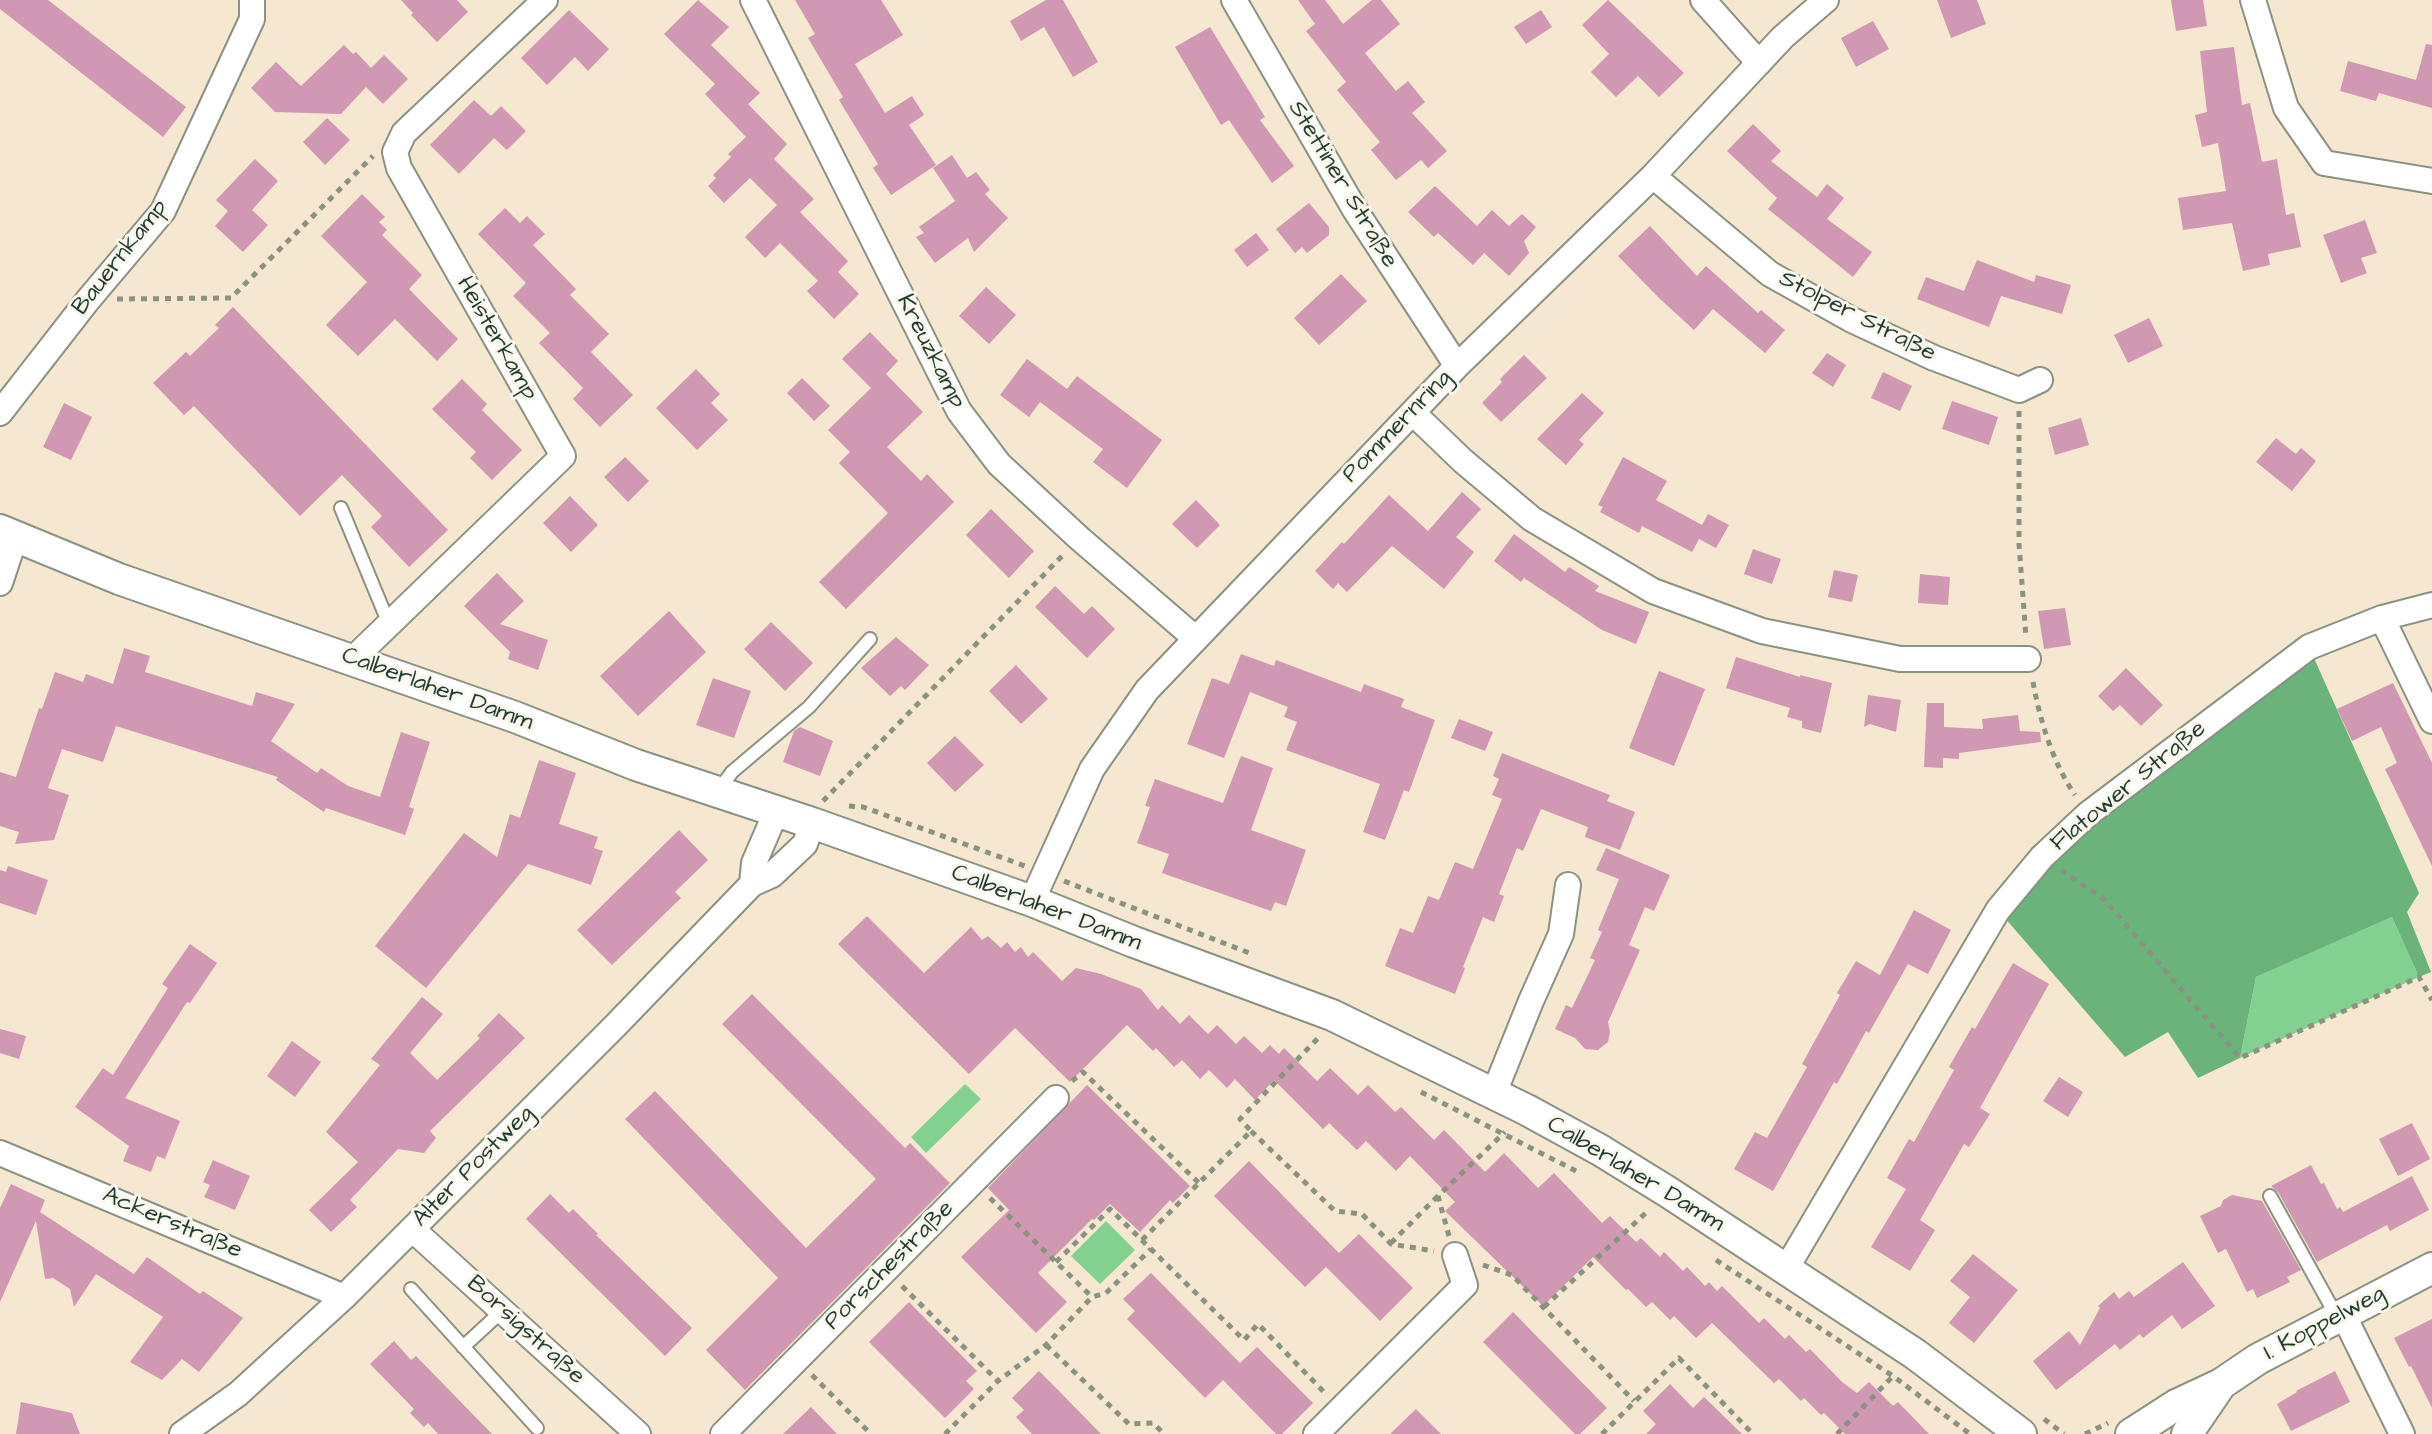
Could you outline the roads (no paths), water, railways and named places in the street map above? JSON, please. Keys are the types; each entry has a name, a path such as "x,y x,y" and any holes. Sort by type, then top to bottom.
{"street":[{"name":"Bauernkamp","path":"0,413 88,300 163,211 252,19 252,0"},
{"name":"Heisterkamp","path":"352,660 563,456 399,168 395,152 404,133 545,0"},
{"name":"Kreuzkamp","path":"753,0 959,411 999,464 1195,638"},
{"name":"Stettiner Straße","path":"1234,0 1355,210 1457,366"},
{"path":"1703,0 1759,63"},
{"name":"Pommernring","path":"1032,901 1092,769 1147,690 1195,638 1242,599 1457,366 1653,176 1783,37 1826,0"},
{"path":"2253,0 2286,108 2324,163 2432,181"},
{"name":"Stolper Straße","path":"1653,176 1770,274 1852,320 1934,358 2029,385"},
{"path":"1413,413 1463,461 1532,519 1653,591 1706,618 1900,659 2028,659"},
{"path":"0,583 7,534"},
{"name":"Calberlaher Damm","path":"7,534 119,579 515,717 636,765 1032,901 1332,1015 1494,1093 1600,1150 1915,1354 2021,1434"},
{"name":"Flatower Straße","path":"1786,1269 1989,924 2042,857 2088,814 2309,647 2382,618 2432,605"},
{"path":"2382,618 2432,721"},
{"path":"752,884 754,863 776,812"},
{"name":"Alter Postweg","path":"182,1434 238,1394 344,1297 752,884 772,875 805,844 812,823"},
{"path":"1494,1093 1561,934 1568,885"},
{"name":"Porschestraße","path":"723,1434 1056,1098"},
{"name":"Ackerstraße","path":"0,1153 344,1297"},
{"name":"Borsigstraße","path":"412,1229 638,1434"},
{"path":"1316,1434 1465,1285 1455,1255"},
{"name":"I. Koppelweg","path":"2131,1434 2176,1405 2221,1384 2258,1359 2432,1268"},
{"path":"2340,1316 2402,1434"},
{"name":"I. Koppelweg","path":"2187,1434 2221,1384"}],"lane":[{"path":"341,508 389,624"},
{"path":"717,792 732,772 809,707 870,639"},
{"path":"2270,1196 2340,1316"},
{"path":"411,1289 537,1428"},
{"path":"463,1347 502,1311"}]}
